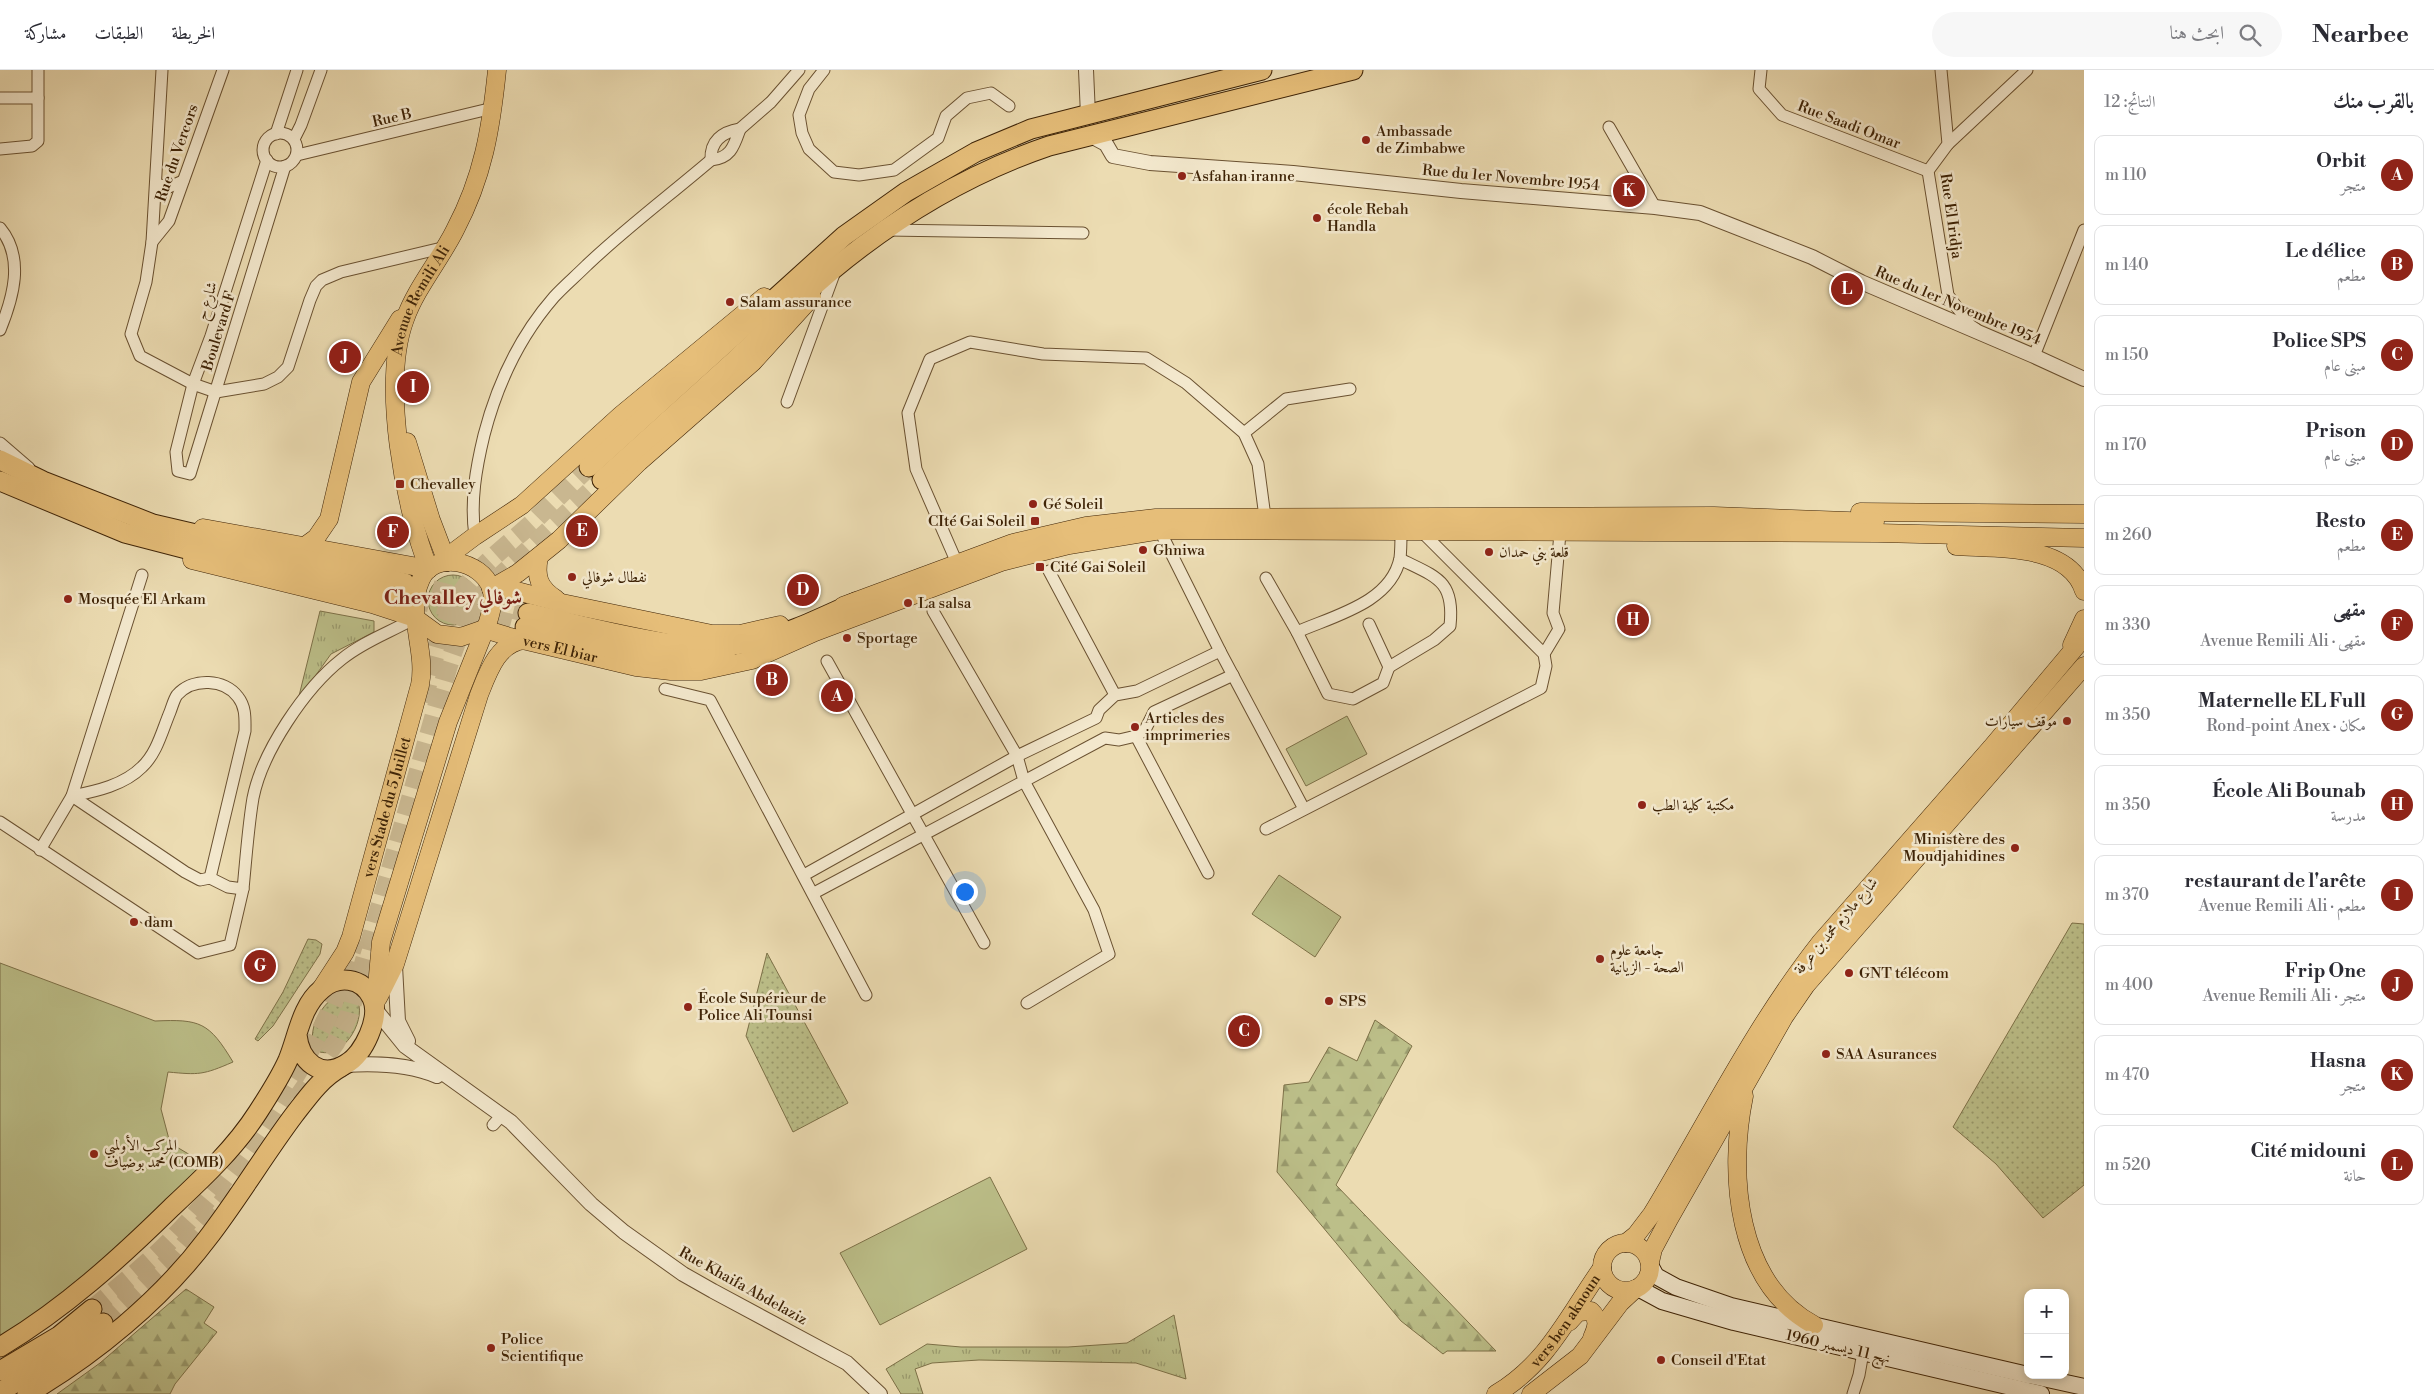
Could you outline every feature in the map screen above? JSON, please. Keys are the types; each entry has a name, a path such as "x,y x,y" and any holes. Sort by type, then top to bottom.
{"highway":[{"path":"1262,70 1031,130 976,152 906,192 844,236 596,473 855,252 941,194 995,166 1041,149 1353,70"},
{"path":"0,460 127,524"},
{"path":"0,481 127,524 193,534 403,589"},
{"path":"526,627 631,636 692,645 724,646 765,639 856,602"},
{"path":"526,627 633,652 692,659 718,659 744,655 815,632"},
{"path":"0,1347 42,1320 87,1286 214,1167 257,1115 268,1097 288,1060 308,1007 321,989 337,980 356,982 369,993 375,1006 366,1038 356,1054 346,1065 324,1078 308,1097 273,1144 214,1231 173,1280 101,1342 27,1394"},
{"path":"297,1035 300,1052 313,1065 328,1070 346,1065"},
{"path":"0,1371 52,1340 98,1316 69,1350 0,1392"}],"main road":[{"name":"Avenue Remili Ali","path":"429,569 420,545 399,452 396,402 397,348 404,321 413,301 446,247 476,185 485,156 497,70"},
{"path":"447,562 455,551 522,504 629,409 779,285 844,236"},
{"path":"492,589 539,557 639,462 753,362 855,252"},
{"path":"304,546 316,538 329,519 361,382 380,349 413,301"},
{"path":"396,402 434,528 447,562"},
{"path":"1807,526 1861,512 2084,514"},
{"path":"492,589 513,590 562,603 690,630 730,634 766,629 856,602 1013,543 1086,526 1156,518 1714,516 1898,533 2084,538"},
{"path":"127,524 304,546 429,569 447,562 464,564 476,569 485,577 492,589 491,608 444,734 384,933 378,956 375,1006"},
{"path":"127,524 190,559 372,604 448,636 470,635 484,629"},
{"path":"1807,526 2084,530"},
{"path":"1807,526 1882,543 2032,552 2056,558 2075,573 2084,590"},
{"name":"vers El biar","path":"484,629 526,627 636,667 680,672 722,668 752,660 815,632 920,591 1015,558 1069,544 1160,531 1560,533 1807,526"},
{"path":"434,528 439,535 449,540 475,536"},
{"path":"1956,546 2084,546"},
{"path":"539,557 539,583 544,591 562,603"},
{"path":"409,618 421,580 429,569"},
{"name":"vers Stade du 5 Juillet","path":"321,989 345,952 353,931 420,685 422,668 418,638 409,618"},
{"path":"2060,666 2084,619"},
{"path":"375,1006 394,964 479,695 491,668 506,646 516,641 526,627"},
{"name":"شارع ملازم محمد بن عرفة","path":"1626,1243 1636,1235 1652,1214 1767,1016 1799,969 2084,637"},
{"name":"شارع ملازم محمد بن عرفة","path":"1650,1264 1653,1249 1747,1081 1790,1008 1816,972 2084,666"},
{"path":"1747,1081 1740,1117 1737,1155 1738,1184 1744,1224 1757,1262 1776,1294 1792,1312 1814,1325"},
{"path":"1531,1394 1567,1367 1589,1346 1620,1303 1647,1278 1650,1264 1641,1248 1626,1243 1619,1244 1607,1252 1602,1268 1607,1282 1620,1290 1636,1288"},
{"name":"نهج 11 ديسمبر 1960","path":"1650,1264 1656,1276 1687,1292 1731,1306 2024,1374"},
{"name":"vers ben aknoun","path":"1496,1394 1528,1371 1562,1328 1602,1268"},
{"name":"نهج 11 ديسمبر 1960","path":"1636,1288 1662,1301 1684,1308 1802,1339 2041,1394"},
{"path":"1562,1328 1578,1312 1591,1311 1595,1315 1597,1322 1589,1346"},
{"name":"نهج 11 ديسمبر 1960","path":"2047,1379 2084,1387"}],"street":[{"path":"0,149 32,146 38,142 38,70"},
{"path":"162,70 152,242 146,282 131,334 140,356 193,384 216,392 264,384 278,378 288,367 316,286 330,276 446,247"},
{"name":"Rue du Vercors","path":"152,242 169,221 223,70"},
{"path":"276,134 297,70"},
{"path":"294,139 284,133 268,138 264,144 263,153 267,160 274,166 285,166 294,160 297,155 294,139 321,70"},
{"path":"475,536 472,506 478,459 487,425 504,376 534,323 555,296 605,248 711,160 722,159 733,150 740,129 771,102 799,70"},
{"path":"824,70 809,89 799,115 802,133 809,149 834,172 859,175 894,170 938,138 946,116 967,98 991,93 1009,106"},
{"path":"1086,70 1088,115"},
{"name":"Rue Saadi Omar","path":"1761,70 1759,89 1782,116 1928,171"},
{"path":"1941,70 1948,144"},
{"name":"Rue El Iridja","path":"2004,344 1970,326 1948,295 1928,171 1948,144 2027,70"},
{"path":"0,98 38,98"},
{"name":"Rue B","path":"297,155 493,108"},
{"path":"1609,126 1655,207"},
{"path":"711,160 710,151 718,137 727,131 740,129"},
{"name":"Rue du 1er Novembre 1954","path":"1091,136 1106,144 1114,156 1150,163 1293,173 1461,191 1655,207 1700,213 1812,257 1861,282 2084,379"},
{"name":"شارع ح","path":"176,452 193,384 211,336 267,160"},
{"name":"Boulevard F","path":"176,452 178,471 190,474 285,166"},
{"path":"156,184 169,187 183,182"},
{"path":"0,228 5,234 14,257 16,276 0,330"},
{"path":"885,230 1083,233"},
{"path":"2034,356 2084,230"},
{"path":"787,402 834,274"},
{"path":"957,563 916,468 908,413 930,359 970,342 1043,354 1146,358 1186,383 1244,433 1258,464 1265,517"},
{"path":"1244,433 1286,399 1350,389"},
{"path":"0,443 43,481"},
{"path":"1160,531 1220,651 1304,810"},
{"path":"1297,632 1358,605 1380,592 1391,580 1400,559 1401,531"},
{"path":"1266,829 1541,688 1546,666 1544,654 1422,532"},
{"path":"1544,654 1559,629 1553,614 1560,533"},
{"path":"1266,578 1297,632 1328,694 1353,699 1383,683 1389,668 1434,640 1450,626 1451,604 1445,584 1433,575 1400,559"},
{"path":"1049,571 1116,695"},
{"path":"40,850 72,796 142,575"},
{"path":"933,611 1016,756 1024,780 1094,910 1109,954 1026,1003"},
{"path":"0,822 198,952 230,945 243,889 253,796 271,751 283,729 311,689 341,660 409,618"},
{"path":"1369,624 1389,668"},
{"path":"804,876 1016,756 1096,718 1099,710 1116,695 1137,692 1220,651"},
{"path":"827,661 984,943"},
{"path":"814,893 1105,738 1119,740 1136,736 1145,730 1154,712 1233,675"},
{"path":"72,796 103,789 132,775 141,768 151,757 177,696 189,686 204,682 217,683 229,688 239,698 245,713 245,730 210,878"},
{"path":"665,689 710,700 814,893 866,996"},
{"path":"1096,718 1105,738"},
{"path":"1136,736 1208,873"},
{"path":"72,796 185,872 200,880 210,878 228,887 243,889"},
{"path":"394,964 396,1009 401,1030 412,1046 448,1077"},
{"path":"375,1006 405,1046 482,1101"},
{"path":"346,1065 377,1064 415,1068 438,1077 482,1101"},
{"name":"Rue Khaifa Abdelaziz","path":"482,1101 498,1120 624,1232 705,1287 847,1363 880,1394"},
{"path":"1853,1394 1863,1352"}],"green space":[{"path":"448,575 458,575 471,582 478,595 478,605 471,618 458,625 448,625 439,621 432,614 428,605 428,595 432,586 439,579"},
{"path":"320,611 374,621 374,632 331,654 298,700"},
{"path":"1347,716 1367,754 1306,786 1286,749"},
{"path":"1279,875 1341,917 1315,957 1252,914"},
{"path":"2072,923 2084,924 2084,1185 2043,1218 1996,1164 1953,1127"},
{"path":"308,939 316,940 322,944 320,954 273,1026 258,1041 255,1039 283,992"},
{"path":"767,953 848,1103 793,1132 746,1036"},
{"name":"المركب الأولمبي محمد بوضياف (COMB)","path":"0,963 155,1021 183,1021 202,1026 217,1038 233,1062 201,1073 168,1072 161,1109 170,1143 207,1165 102,1265 0,1339"},
{"path":"343,992 353,996 359,1004 356,1026 342,1046 331,1052 320,1052 313,1043 312,1036 316,1020 330,1000"},
{"path":"1375,1020 1412,1046 1336,1185 1496,1351 1447,1351 1443,1354 1401,1321 1277,1172 1284,1085 1309,1082 1329,1047 1357,1061"},
{"path":"990,1177 1027,1249 880,1325 840,1253"},
{"path":"186,1289 214,1307 204,1323 217,1332 175,1384 170,1394 57,1394 100,1363"},
{"path":"1174,1315 1186,1379 1136,1363 979,1360 932,1363 915,1369 923,1394 901,1394 886,1369 927,1344 961,1347 1068,1347 1127,1343"}],"tunnel":[{"path":"423,702 436,650 445,625 464,589 481,568 532,523 589,467"},
{"path":"296,1100 336,1042 349,1015 448,667 466,622 471,612 493,583 602,480"},
{"path":"405,583 528,613"},
{"path":"411,598 525,627"},
{"path":"92,1309 167,1244 210,1197 251,1144 288,1088 320,1032 335,998 355,940"},
{"path":"103,1323 175,1255 233,1190"}],"place":[{"name":"Ambassade de Zimbabwe","path":"1366,140"},
{"name":"Asfahan iranne","path":"1182,176"},
{"name":"Hasna","path":"1629,191"},
{"name":"école Rebah Handla","path":"1317,218"},
{"name":"Cité midouni","path":"1847,289"},
{"name":"Salam assurance","path":"730,302"},
{"name":"Frip One","path":"345,357"},
{"name":"restaurant de l'arête","path":"413,387"},
{"name":"Chevalley","path":"400,484"},
{"name":"Gé Soleil","path":"1033,504"},
{"name":"CIté Gai Soleil","path":"1035,521"},
{"name":"Resto","path":"582,531"},
{"name":"مقهى","path":"393,532"},
{"name":"Ghniwa","path":"1143,550"},
{"name":"قلعة بني حمدان","path":"1489,552"},
{"name":"Cité Gai Soleil","path":"1040,567"},
{"name":"نفطال شوفالي","path":"572,577"},
{"name":"Prison","path":"803,590"},
{"name":"Mosquée El Arkam","path":"68,599"},
{"name":"La salsa","path":"908,603"},
{"name":"École Ali Bounab","path":"1633,620"},
{"name":"Sportage","path":"847,638"},
{"name":"Le délice","path":"772,680"},
{"name":"Orbit","path":"837,696"},
{"name":"موقف سيارات","path":"2067,721"},
{"name":"Articles des imprimeries","path":"1135,727"},
{"name":"مكتبة كلية الطب","path":"1642,805"},
{"name":"Ministère des Moudjahidines","path":"2015,848"},
{"name":"dam","path":"134,922"},
{"name":"جامعة علوم الصحة - الزيانية","path":"1600,959"},
{"name":"Maternelle EL Full","path":"260,966"},
{"name":"GNT télécom","path":"1849,973"},
{"name":"SPS","path":"1329,1001"},
{"name":"École Supérieur de Police Ali Tounsi","path":"688,1007"},
{"name":"Police SPS","path":"1244,1031"},
{"name":"SAA Asurances","path":"1826,1054"},
{"name":"المركب الأولمبي محمد بوضياف (COMB)","path":"94,1154"},
{"name":"Police Scientifique","path":"491,1348"},
{"name":"Conseil d'Etat","path":"1661,1360"}],"district":[{"name":"Chevalley شوفالي","path":"453,598"}]}
